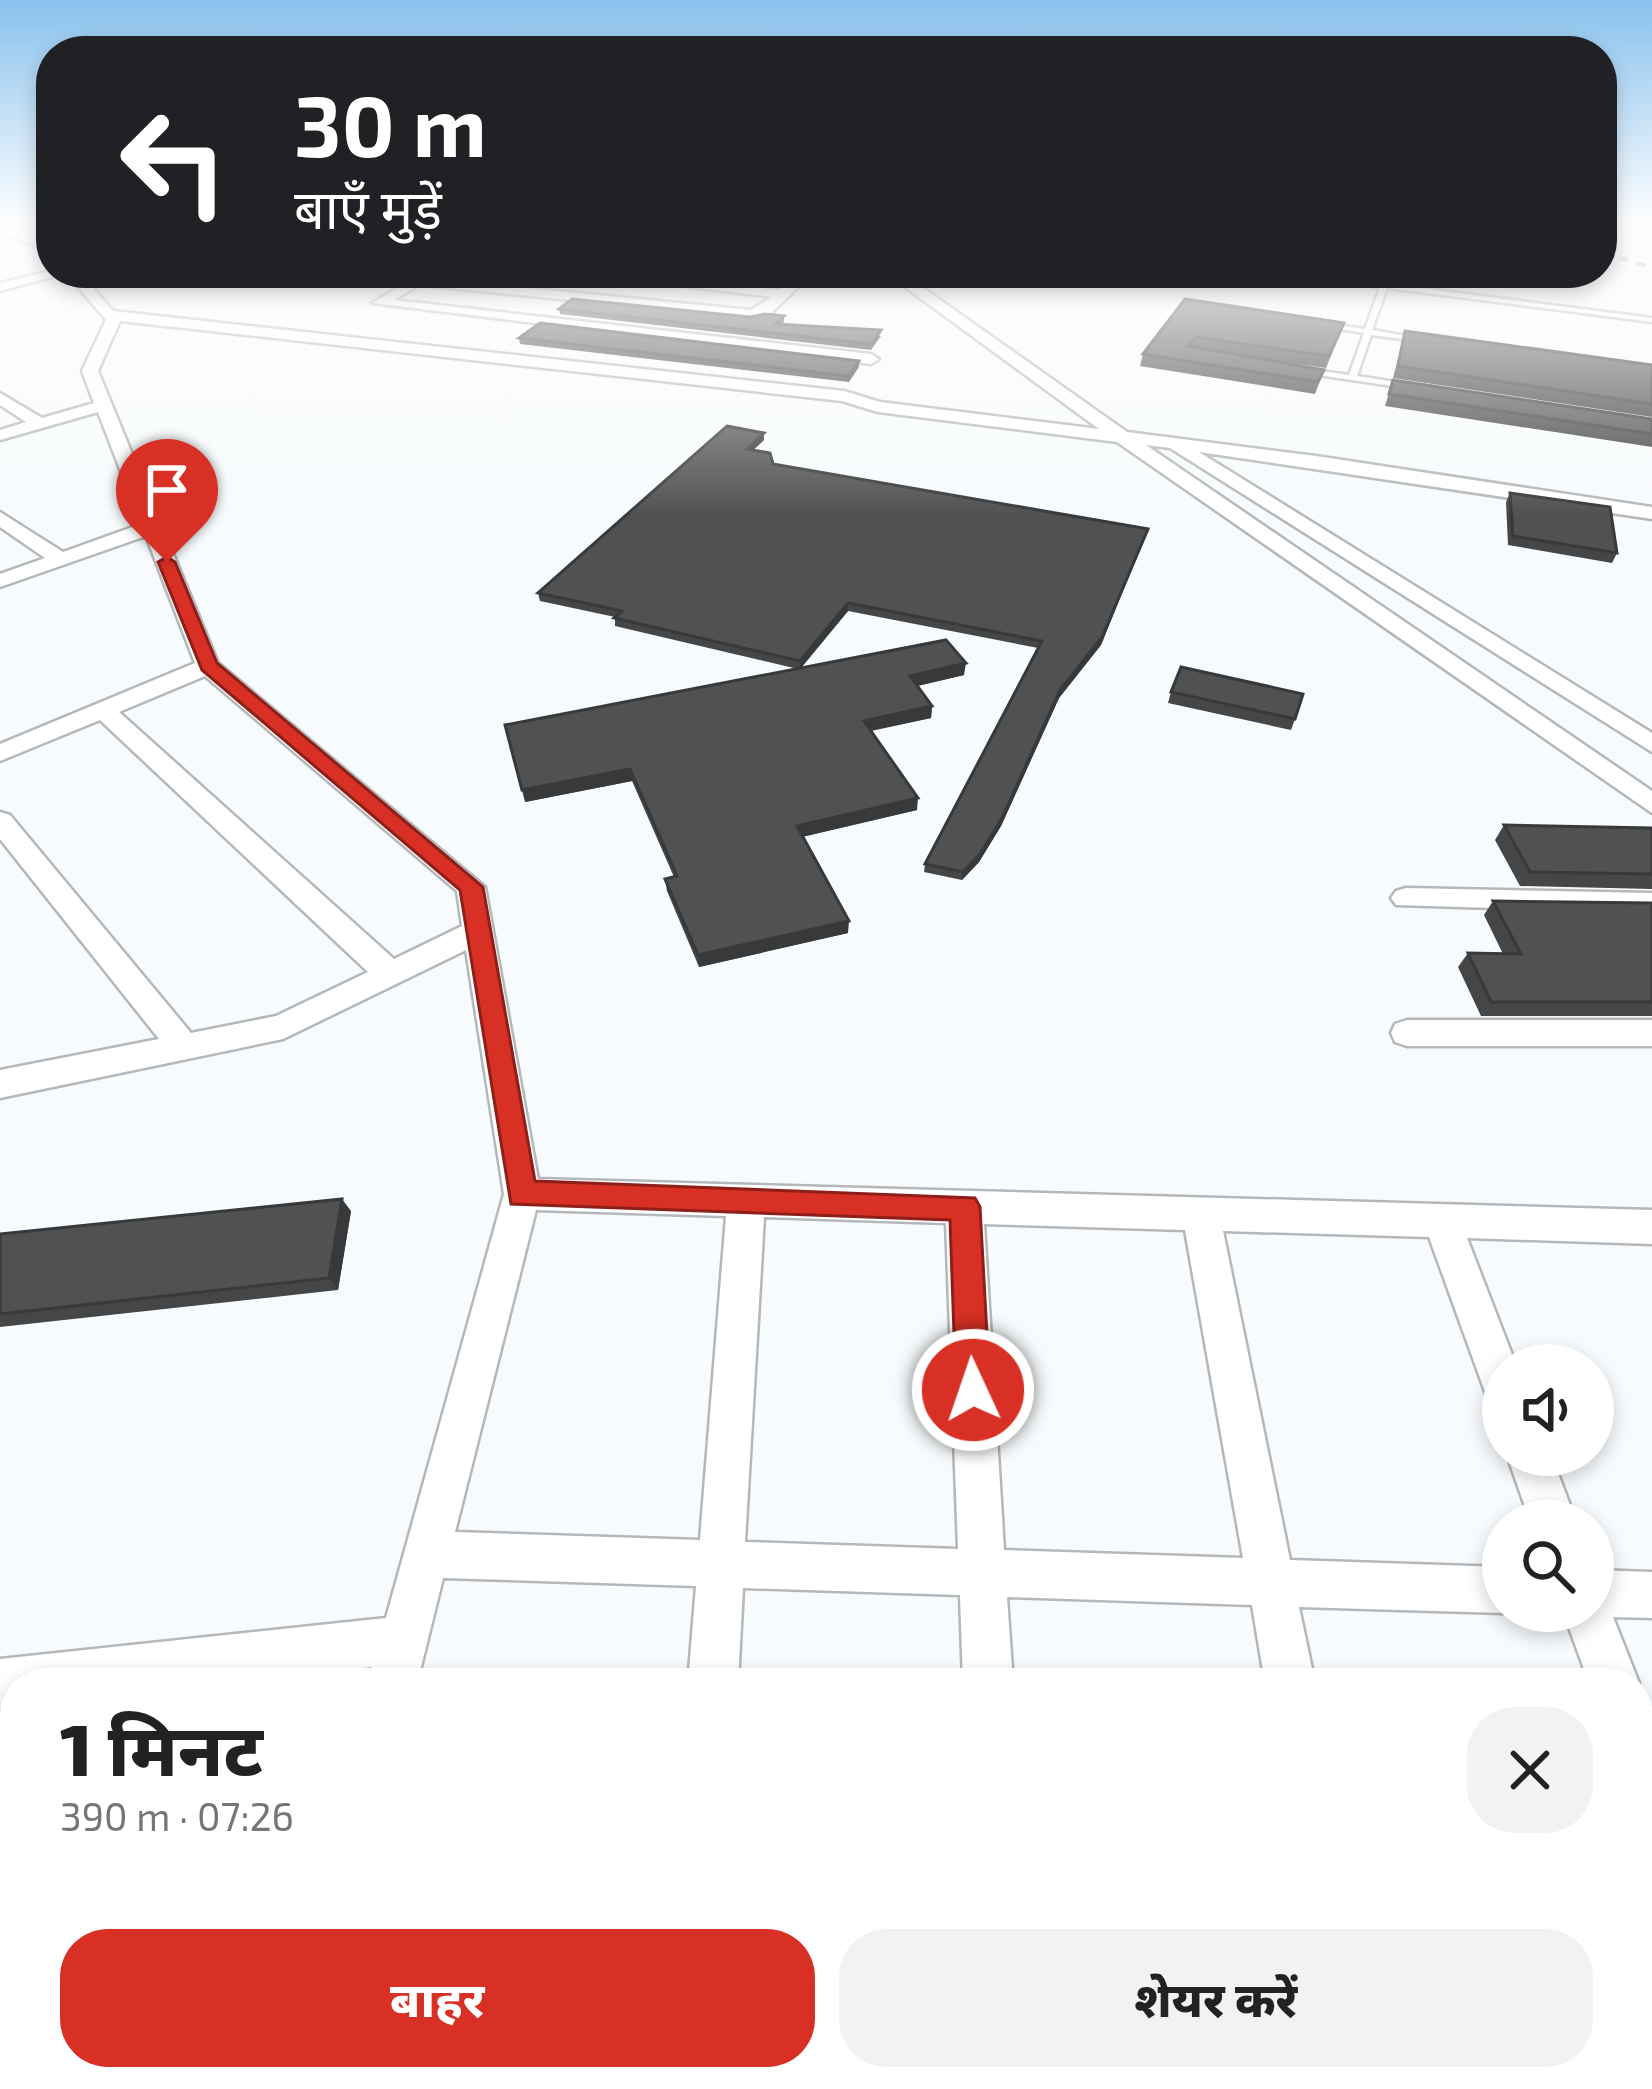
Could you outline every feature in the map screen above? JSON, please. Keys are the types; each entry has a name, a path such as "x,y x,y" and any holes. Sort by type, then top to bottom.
{"street":[{"path":"111,321 90,371 208,666 471,887 522,1194 397,1662 289,1668"},
{"path":"167,321 844,396 878,407 1126,427 1169,441 1652,513"},
{"path":"507,332 521,321"},
{"path":"539,321 876,353 844,396"},
{"path":"966,321 1126,427 1652,804"},
{"path":"991,321 996,325"},
{"path":"474,355 490,344"},
{"path":"0,398 40,424"},
{"path":"0,436 104,405"},
{"path":"1169,441 1652,744"},
{"path":"0,518 62,560"},
{"path":"0,581 153,527"},
{"path":"0,753 208,666"},
{"path":"103,710 390,974"},
{"path":"0,821 184,1047"},
{"path":"1406,898 1652,903"},
{"path":"0,1084 284,1027 478,931"},
{"path":"1408,1033 1652,1033"},
{"path":"522,1194 1652,1227"},
{"path":"714,1668 746,1201"},
{"path":"964,1207 987,1668"},
{"path":"1201,1214 1287,1668"},
{"path":"1442,1221 1488,1344"},
{"path":"425,1554 1482,1589"},
{"path":"1614,1594 1652,1595"},
{"path":"1595,1632 1608,1668"}],"lane":[{"path":"1352,378 1372,321"},
{"path":"1305,322 1439,342"},
{"path":"1284,368 1421,388"}],"building":[{"path":"671,321 779,321 881,330 872,344"},
{"path":"1168,321 1344,323 1329,356 1196,337 1188,346 1324,370 1318,382 1143,354"},
{"path":"540,323 859,361 849,376 519,338"},
{"path":"1405,331 1652,365 1652,404 1398,366"},
{"path":"1393,380 1652,419 1652,434 1389,394"},
{"path":"727,426 764,433 747,449 770,453 773,464 1148,529 1102,637 1060,690 1002,818 963,872 925,864 1042,641 848,603 800,661 614,618 622,611 538,593"},
{"path":"1510,493 1610,507 1617,553 1513,536"},
{"path":"946,640 966,663 910,676 932,706 864,721 918,798 797,826 849,921 698,955 665,879 677,876 630,769 522,790 505,725"},
{"path":"1181,667 1303,694 1295,719 1171,692"},
{"path":"1504,825 1652,828 1652,874 1530,872"},
{"path":"1493,901 1652,903 1652,1002 1491,1002 1468,953 1521,954"},
{"path":"342,1199 329,1278 0,1314 0,1234"}],"route":[{"path":"167,562 208,666 471,887 522,1194 964,1207 973,1390"}]}
